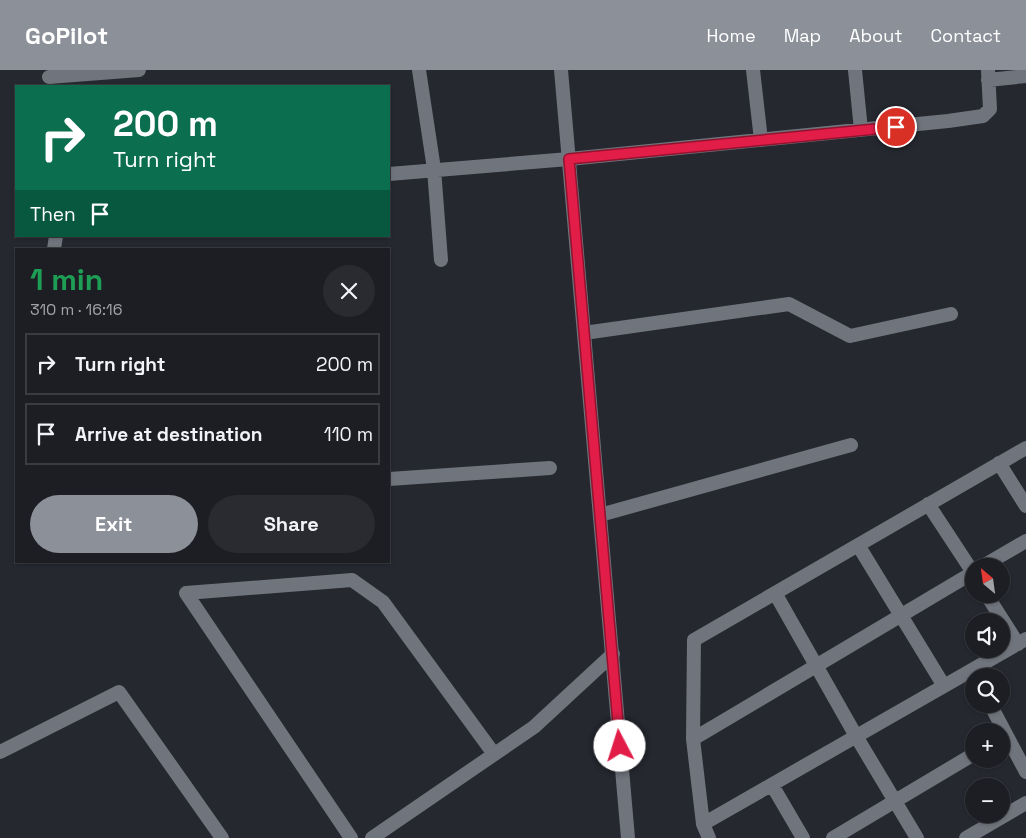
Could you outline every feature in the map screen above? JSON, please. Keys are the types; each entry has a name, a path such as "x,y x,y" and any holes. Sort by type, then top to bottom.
{"street":[{"path":"49,78 139,70"},
{"path":"419,70 434,169 441,260"},
{"path":"561,70 628,838"},
{"path":"753,70 761,140"},
{"path":"855,70 861,130"},
{"path":"390,174 569,159 983,116 990,110 988,75 1026,76"},
{"path":"584,333 790,304 850,336 951,314"},
{"path":"600,515 851,445"},
{"path":"709,838 704,824 693,738 694,640 1026,448"},
{"path":"999,463 1026,506"},
{"path":"390,479 550,468"},
{"path":"928,504 967,558"},
{"path":"998,558 1026,541"},
{"path":"858,545 944,686"},
{"path":"693,738 965,578"},
{"path":"351,838 186,593 352,580 383,602 494,754"},
{"path":"775,593 856,736 918,838"},
{"path":"982,668 1022,642 993,603"},
{"path":"372,838 534,727 613,654"},
{"path":"704,824 944,686 965,677"},
{"path":"0,752 119,692 222,838"},
{"path":"1010,746 1026,772"},
{"path":"833,838 965,759"},
{"path":"772,785 803,838"},
{"path":"966,838 1026,803"}],"route":[{"path":"620,746 569,159 896,127"}]}
